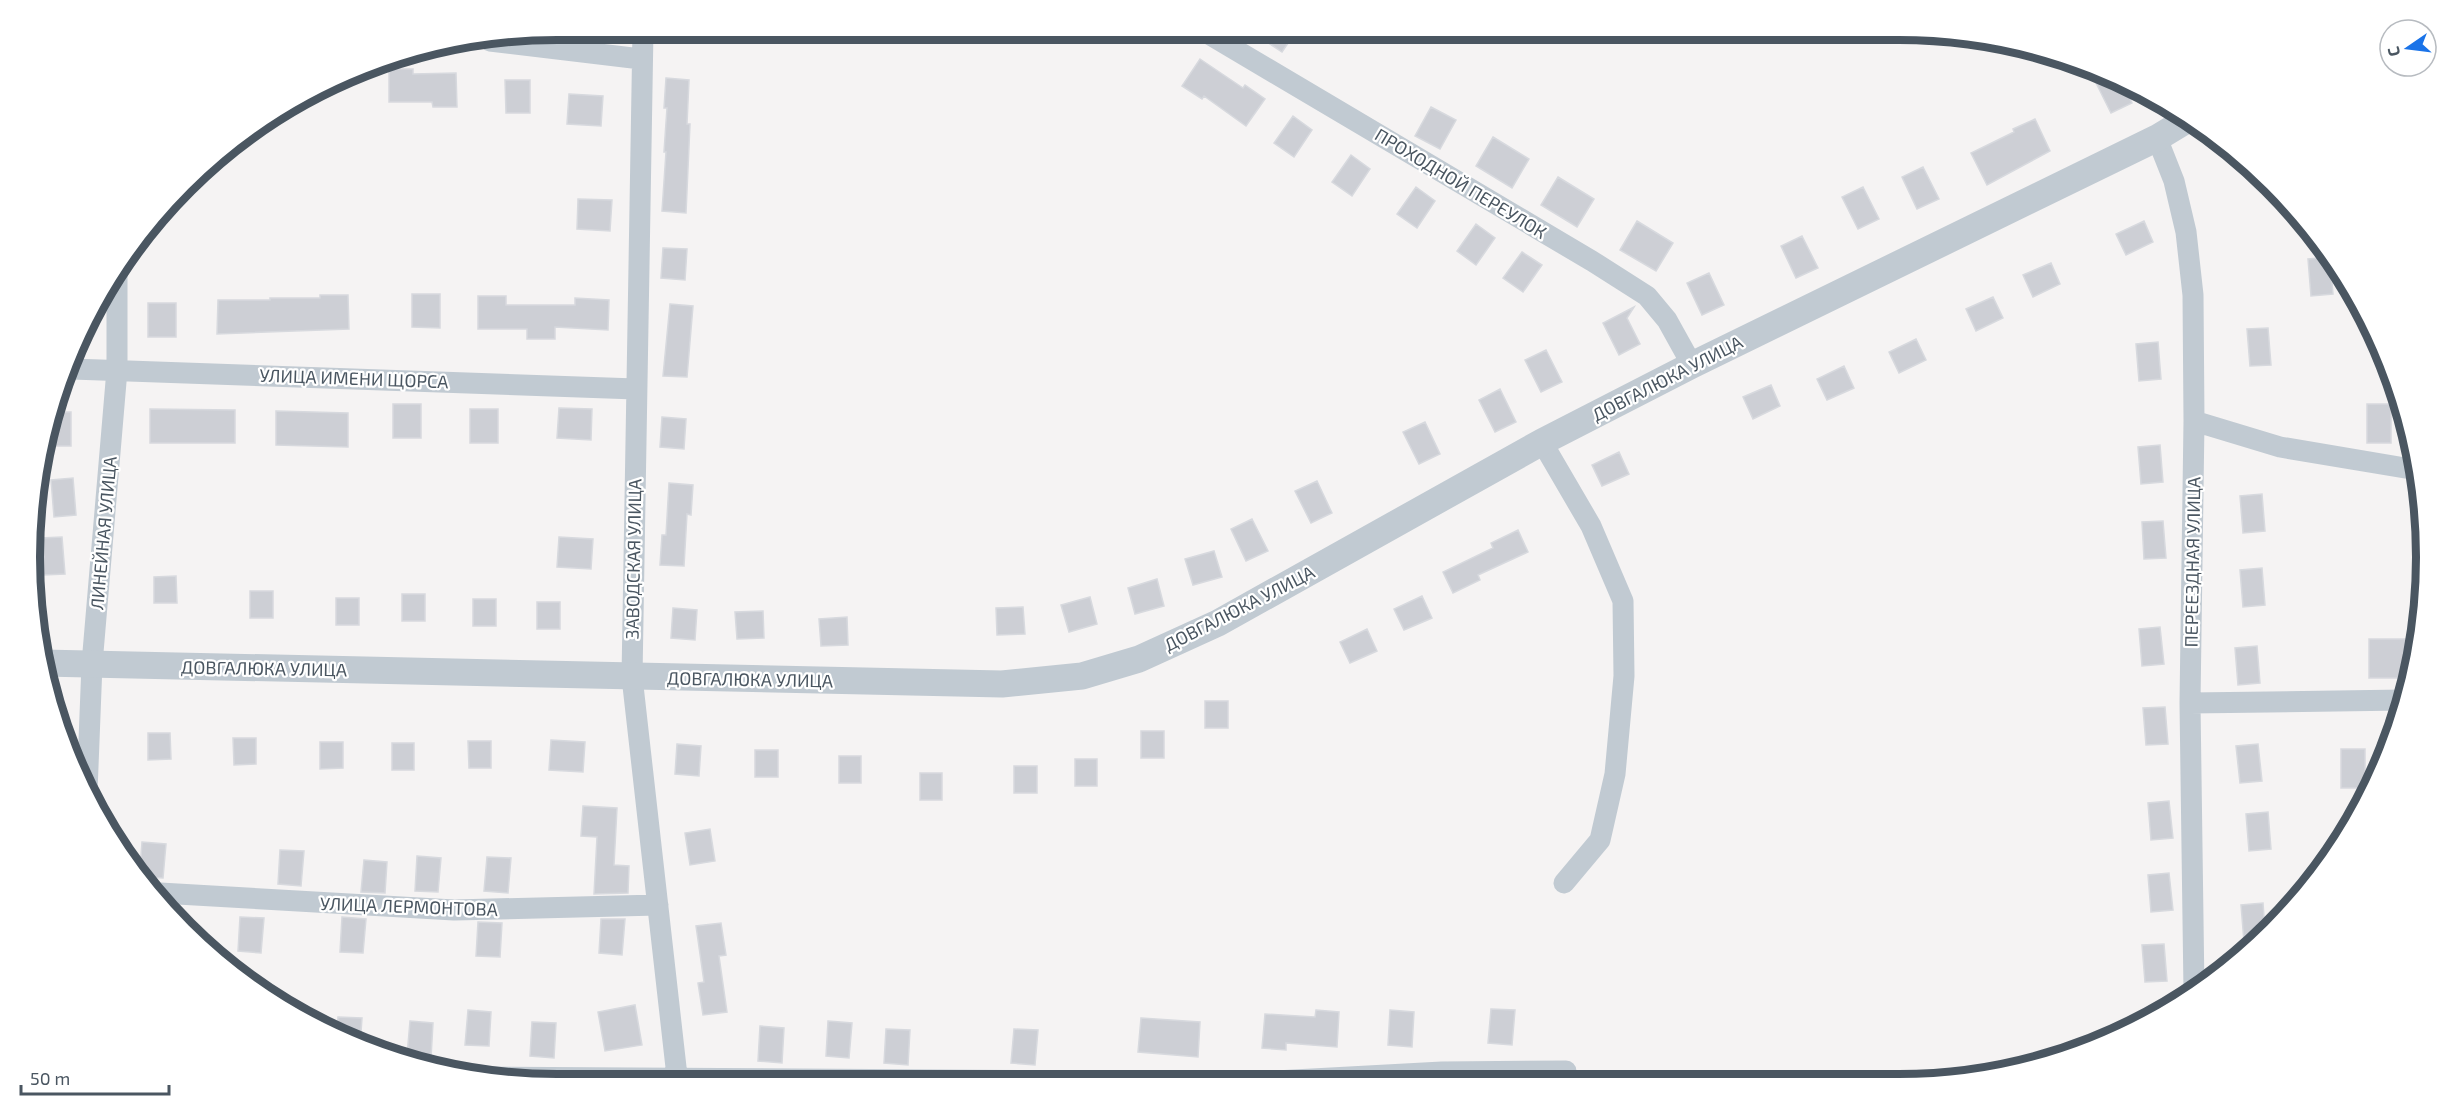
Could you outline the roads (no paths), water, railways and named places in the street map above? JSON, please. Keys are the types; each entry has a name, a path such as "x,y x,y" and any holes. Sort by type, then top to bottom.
{"street":[{"name":"ЗАВОДСКАЯ УЛИЦА","path":"642,40 632,677 677,1074"},
{"name":"ПРОХОДНОЙ ПЕРЕУЛОК","path":"1219,40 1592,261 1647,296 1666,320 1692,365"},
{"path":"509,43 641,59"},
{"name":"ДОВГАЛЮКА УЛИЦА","path":"51,663 1002,684 1082,676 1139,659 1218,623 1542,442 1692,365 2157,138 2180,124"},
{"name":"ПЕРЕЕЗДНАЯ УЛИЦА","path":"2157,138 2174,181 2187,232 2193,295 2194,421 2190,703 2194,981"},
{"name":"ЛИНЕЙНАЯ УЛИЦА","path":"88,772 92,664 117,370 117,288"},
{"name":"УЛИЦА ИМЕНИ ЩОРСА","path":"76,369 636,389"},
{"path":"2194,421 2280,447 2408,468"},
{"path":"1542,442 1591,526 1623,601 1624,676 1615,774 1600,840 1564,883"},
{"path":"2190,703 2395,700"},
{"name":"УЛИЦА ЛЕРМОНТОВА","path":"165,893 454,910 658,904"},
{"path":"1504,1074 1566,1071"}]}
